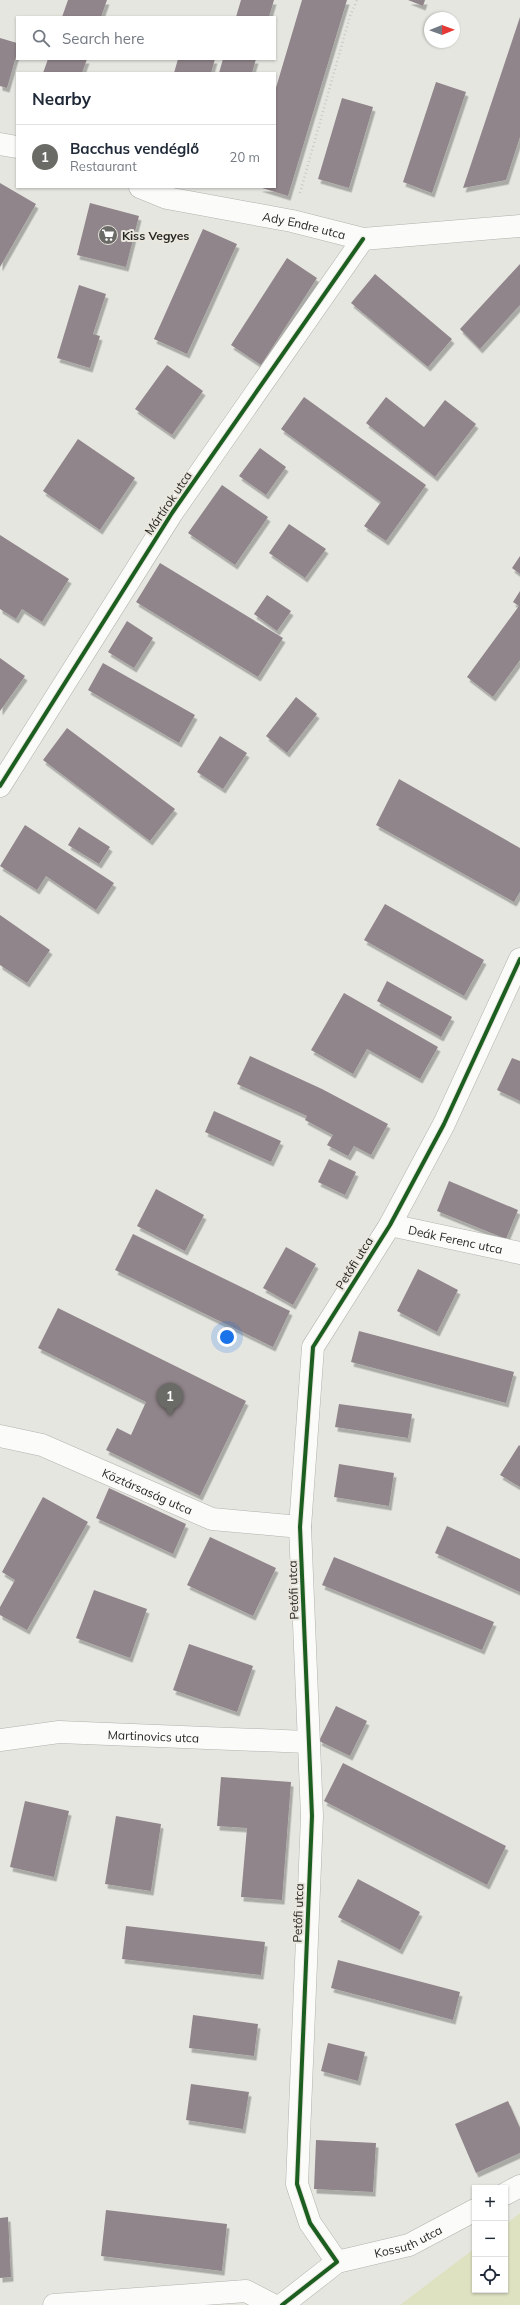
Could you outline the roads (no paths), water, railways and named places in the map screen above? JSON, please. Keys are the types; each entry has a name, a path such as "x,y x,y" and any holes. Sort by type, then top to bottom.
{"street":[{"path":"0,144 16,147"},
{"name":"Ady Endre utca","path":"142,188 167,198 292,221 363,239 520,226"},
{"name":"Mártírok utca","path":"0,786 172,513 363,239"},
{"name":"Petőfi utca","path":"337,2262 310,2223 297,2184 312,1816 307,1742 300,1527 313,1347 390,1225 444,1124 520,959"},
{"name":"Deák Ferenc utca","path":"390,1225 520,1253"},
{"name":"Köztársaság utca","path":"0,1436 42,1445 212,1519 300,1527"},
{"name":"Martinovics utca","path":"0,1740 59,1732 307,1742"},
{"path":"508,2192 520,2186"},
{"name":"Kossuth utca","path":"337,2262 408,2245 472,2212"},
{"path":"282,2305 337,2262"},
{"path":"54,2305 246,2291 273,2305"}],"place":[{"name":"Kiss Vegyes","path":"108,235"},
{"name":"Bacchus vendéglő","path":"170,1416"}]}
